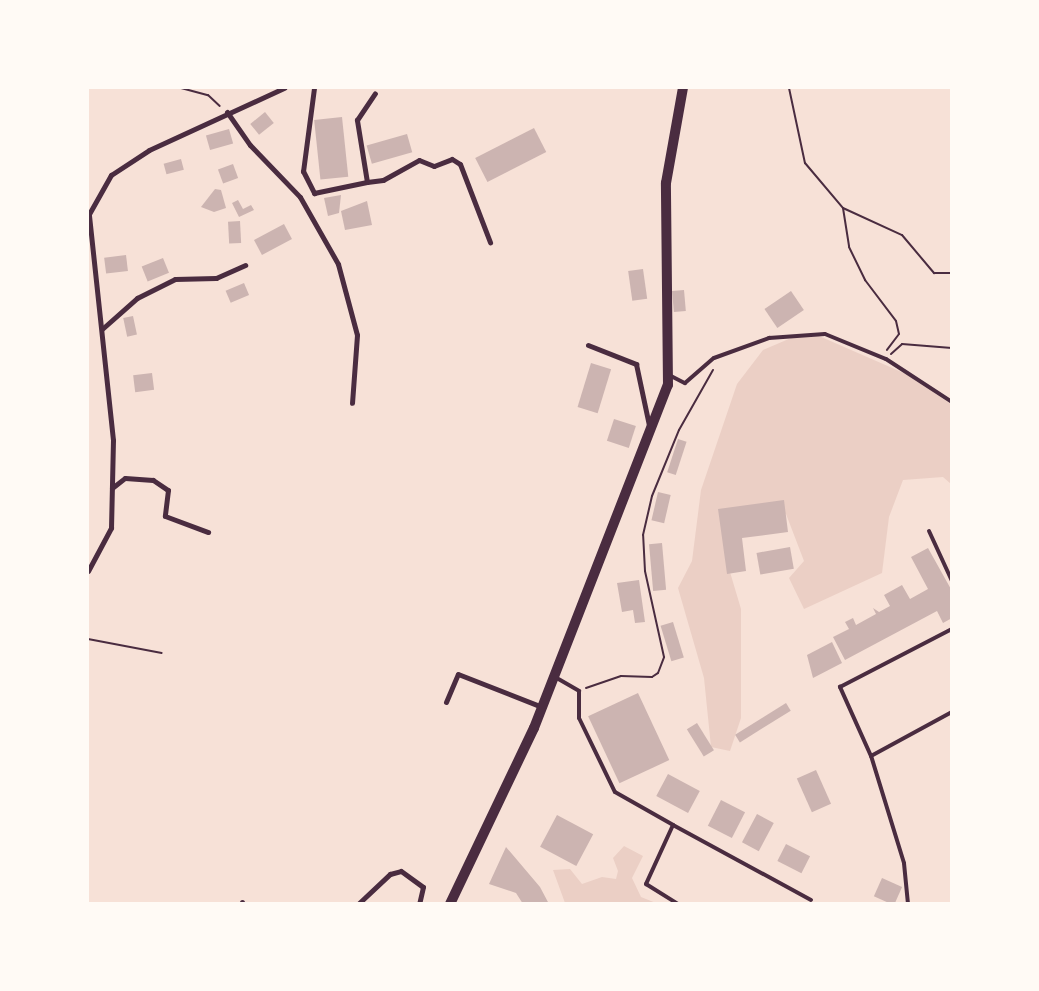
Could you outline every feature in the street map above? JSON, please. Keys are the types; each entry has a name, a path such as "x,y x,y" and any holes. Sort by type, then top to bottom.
{"main road":[{"path":"450,904 543,707 631,483 669,375 666,183 682,88"}],"street":[{"path":"88,571 111,528 114,440 89,214 111,175 149,150 226,112 284,88"},
{"path":"314,88 303,171 314,193 383,180 419,160 434,166 452,159 460,164 490,242"},
{"path":"366,182 357,120 375,93"},
{"path":"226,112 250,145 300,197 338,264 357,335 352,402"},
{"path":"102,329 137,298 175,279 216,278 245,265"},
{"path":"588,345 636,364 650,422 631,483"},
{"path":"112,488 125,478 153,480 168,490 165,516 208,532"},
{"path":"446,702 458,674 543,707"},
{"path":"358,904 390,874 401,871 424,887 419,904"}],"lane":[{"path":"669,375 685,383 712,360 769,338 825,334 884,358 952,402"},
{"path":"928,531 952,581"},
{"path":"908,904 904,863 871,756 840,688 952,629"},
{"path":"555,677 578,691 579,718 615,792 811,900"},
{"path":"871,756 952,712"},
{"path":"674,825 646,884 678,904"}],"path":[{"path":"181,88 208,95 226,112"},
{"path":"788,88 806,164 843,208 902,235 934,273 952,273"},
{"path":"843,208 849,247 861,272 896,321 899,334 884,358"},
{"path":"884,358 902,344 952,348"},
{"path":"578,691 621,676 652,677 658,673 664,657 645,570 643,535 652,496 679,430 713,373 712,360"},
{"path":"88,639 162,653"}],"shaded area":[{"path":"798,335 819,336 906,374 951,404 951,484 943,477 903,480 889,517 882,573 804,609 789,578 804,561 786,514 758,509 727,562 741,609 741,718 730,751 711,747 704,678 678,588 692,561 701,490 737,384 763,350"},
{"path":"624,846 643,856 632,878 641,897 656,903 565,903 553,870 570,869 582,884 602,877 616,879 618,871 613,858"}],"building":[{"path":"265,112 274,123 259,135 250,124"},
{"path":"342,117 348,177 320,180 314,120"},
{"path":"534,128 546,152 487,182 475,158"},
{"path":"229,129 233,143 210,150 206,136"},
{"path":"407,134 412,152 372,164 367,146"},
{"path":"181,159 184,170 166,174 164,164"},
{"path":"233,164 238,178 223,184 218,169"},
{"path":"215,189 221,190 226,208 214,212 201,207"},
{"path":"341,195 339,213 328,216 324,198"},
{"path":"238,200 243,209 251,205 254,210 239,217 232,203"},
{"path":"367,201 372,225 345,230 341,211"},
{"path":"240,221 241,243 229,244 228,222"},
{"path":"284,224 292,239 262,255 254,240"},
{"path":"126,255 128,271 106,274 104,258"},
{"path":"163,258 169,273 148,281 142,267"},
{"path":"643,269 647,299 632,301 628,271"},
{"path":"244,283 249,295 231,303 226,291"},
{"path":"684,290 686,311 674,312 672,291"},
{"path":"791,291 804,310 777,328 764,309"},
{"path":"133,316 137,335 127,337 123,318"},
{"path":"591,363 611,369 598,413 578,407"},
{"path":"152,373 154,390 135,392 133,375"},
{"path":"614,419 636,426 629,448 607,441"},
{"path":"678,439 687,442 676,475 667,472"},
{"path":"658,492 671,495 664,523 651,520"},
{"path":"784,500 788,532 742,538 746,571 727,574 718,509"},
{"path":"662,543 666,590 653,591 649,544"},
{"path":"790,547 794,569 760,575 757,553"},
{"path":"928,548 952,591 952,618 943,623 937,611 845,660 833,637 849,629 845,622 853,618 856,625 876,614 873,608 879,612 890,606 884,595 902,585 910,599 928,589 911,557"},
{"path":"639,580 645,622 635,623 633,610 622,612 617,583"},
{"path":"673,622 684,657 671,661 661,626"},
{"path":"832,642 842,663 813,678 807,655"},
{"path":"638,693 669,760 619,783 588,716"},
{"path":"786,703 791,711 740,742 735,735"},
{"path":"697,723 714,750 704,756 687,729"},
{"path":"816,770 831,804 812,812 797,779"},
{"path":"668,774 700,791 688,813 656,796"},
{"path":"721,800 745,812 732,838 708,826"},
{"path":"757,814 774,823 759,851 742,842"},
{"path":"557,815 593,834 576,866 540,847"},
{"path":"786,844 810,856 801,873 777,861"},
{"path":"506,847 540,887 549,904 523,904 516,893 489,884"},
{"path":"882,878 902,887 895,904 874,896"}]}
